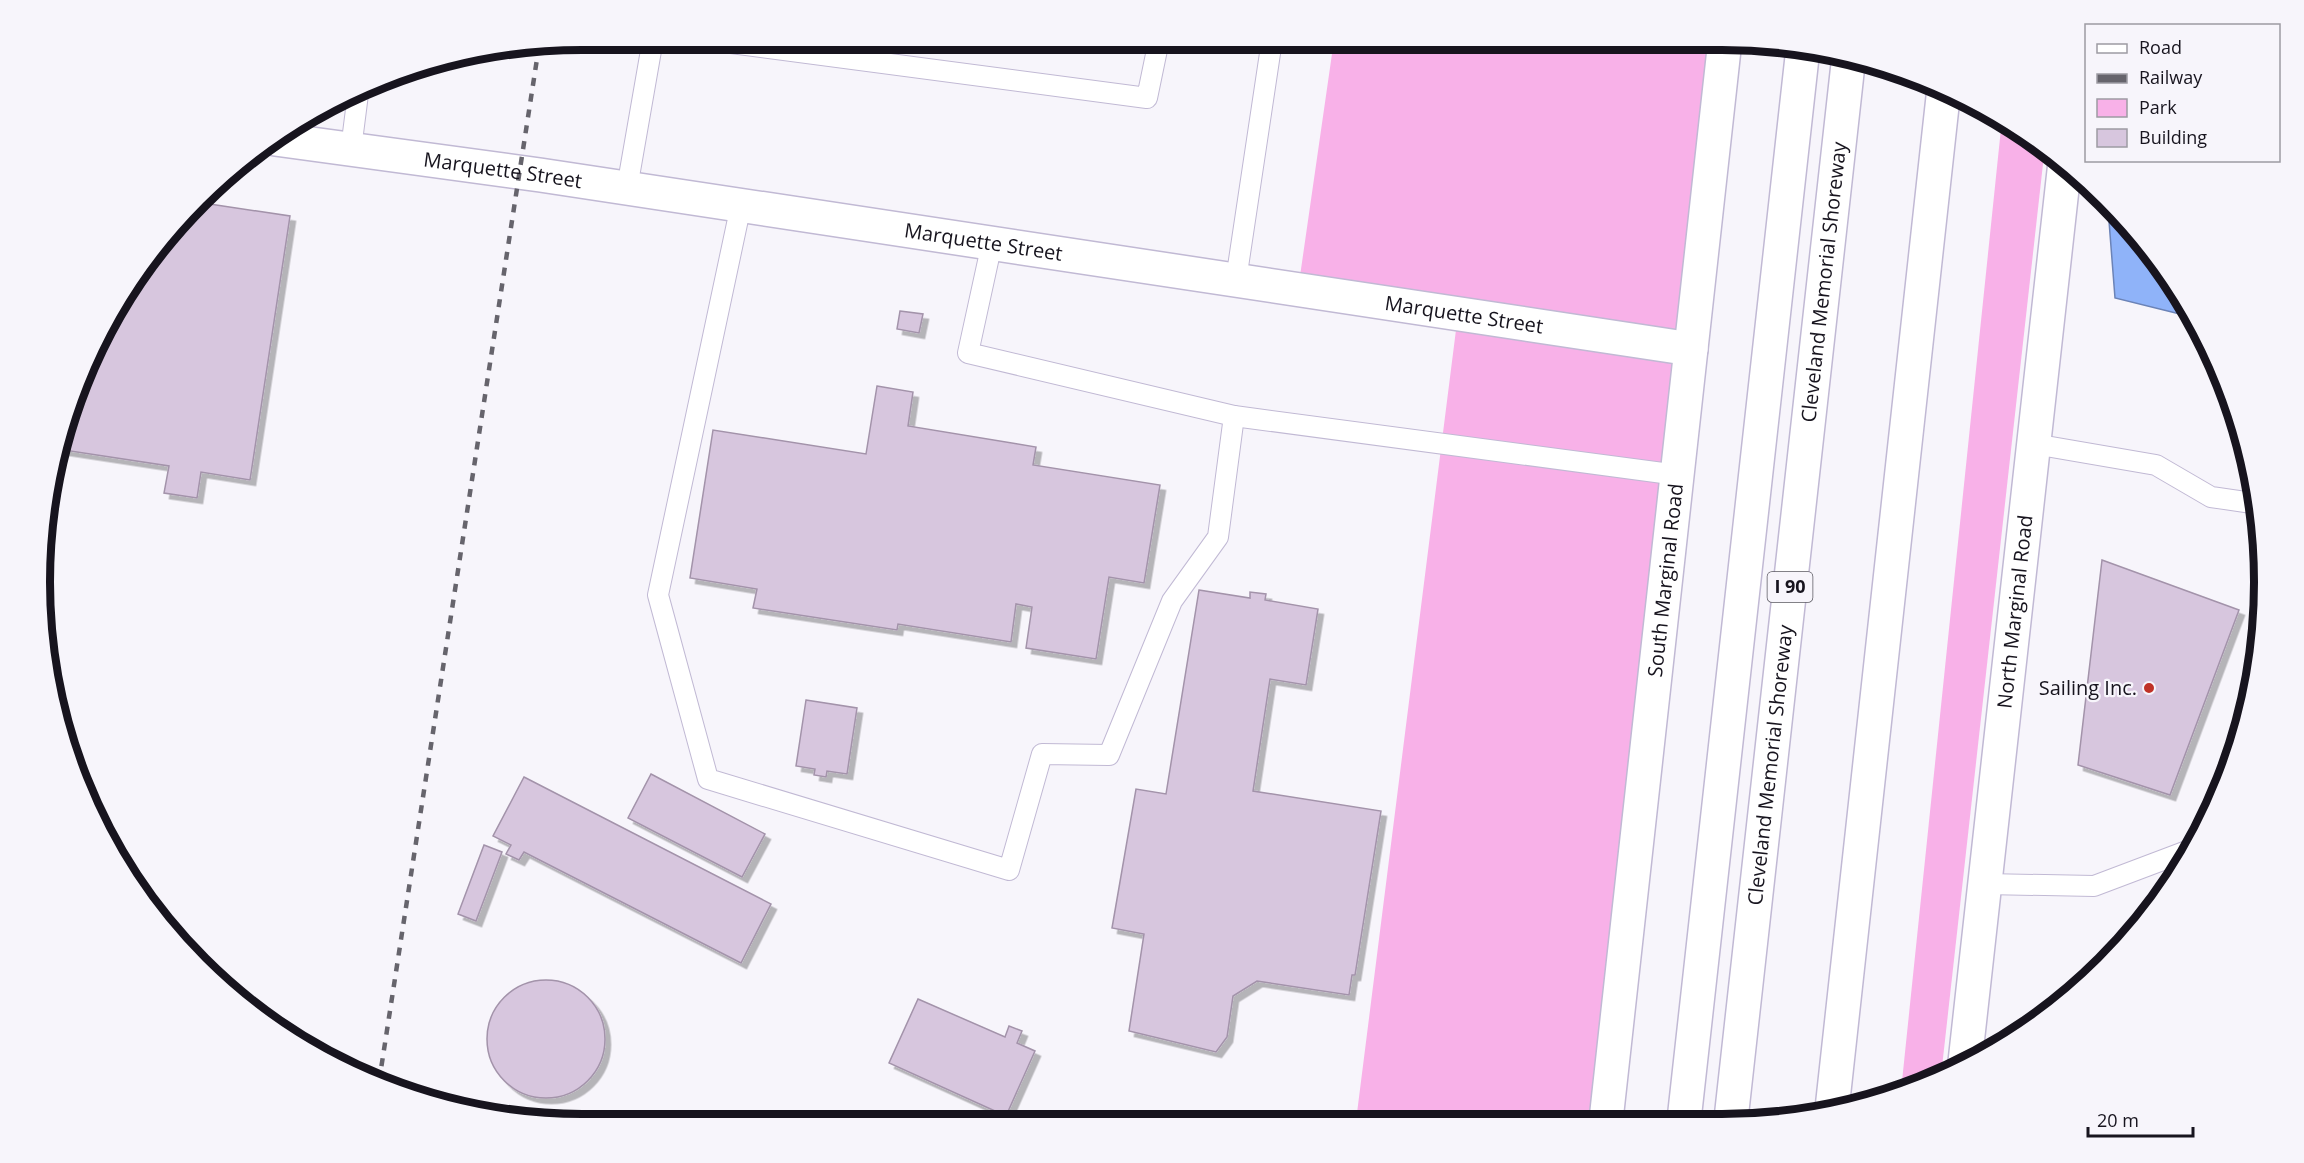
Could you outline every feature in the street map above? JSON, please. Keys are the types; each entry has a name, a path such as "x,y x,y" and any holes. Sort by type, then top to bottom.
{"main road":[{"name":"South Marginal Road","path":"1607,1114 1724,50"},
{"path":"1685,1114 1802,56"},
{"name":"Cleveland Memorial Shoreway","path":"1732,1113 1848,65"},
{"path":"1833,1101 1943,97"},
{"name":"Marquette Street","path":"284,140 741,205 1691,349"},
{"name":"North Marginal Road","path":"1966,1055 2064,174"}],"lane":[{"path":"627,189 651,50"},
{"path":"784,50 1147,98 1157,50"},
{"path":"1236,280 1270,50"},
{"path":"351,149 357,99"},
{"path":"741,205 658,595 708,779 1009,870 1042,754 1109,755 1172,601 1218,537 1234,416"},
{"path":"992,243 968,353 1234,416 1678,475"},
{"path":"2034,444 2156,465 2211,497 2248,502"},
{"path":"1985,884 2094,886 2179,854"}],"green space":[{"path":"1333,50 1724,50 1607,1114 1357,1114 1458,314 1298,290"},
{"path":"2001,129 2044,157 1942,1066 1902,1082"}],"water":[{"path":"2110,217 2145,258 2182,315 2115,298"}],"building":[{"path":"207,204 290,216 250,480 201,472 197,498 164,493 169,466 66,450 78,410 104,346 139,286 159,258"},
{"path":"900,311 923,314 919,333 897,329"},
{"path":"877,386 913,392 908,426 1036,447 1033,465 1160,485 1144,583 1109,577 1096,659 1026,648 1032,607 1016,604 1011,642 898,624 897,630 753,608 757,589 690,578 713,430 866,454"},
{"name":"Sailing Inc.","path":"2102,560 2239,610 2170,795 2078,765"},
{"path":"1199,590 1250,598 1250,592 1266,594 1265,600 1318,609 1306,685 1270,679 1253,791 1381,811 1355,975 1352,975 1349,995 1257,981 1233,996 1227,1037 1216,1052 1129,1031 1144,934 1112,928 1136,789 1166,794"},
{"path":"806,700 857,708 847,774 827,771 826,777 814,775 815,769 796,766"},
{"path":"651,774 765,834 742,877 628,818"},
{"path":"524,777 771,904 741,963 524,852 519,860 506,854 511,845 493,836"},
{"path":"484,845 502,852 476,921 458,914"},
{"path":"546,980 569,985 588,997 600,1016 605,1039 600,1062 588,1081 569,1093 546,1098 523,1093 504,1081 492,1062 487,1039 492,1016 504,997 523,985"},
{"path":"918,999 1005,1037 1009,1026 1022,1031 1017,1043 1035,1051 1007,1114 1002,1114 889,1063"}],"railway":[{"path":"380,1074 538,52"}],"place":[{"name":"Sailing Inc.","path":"2149,688"}]}
